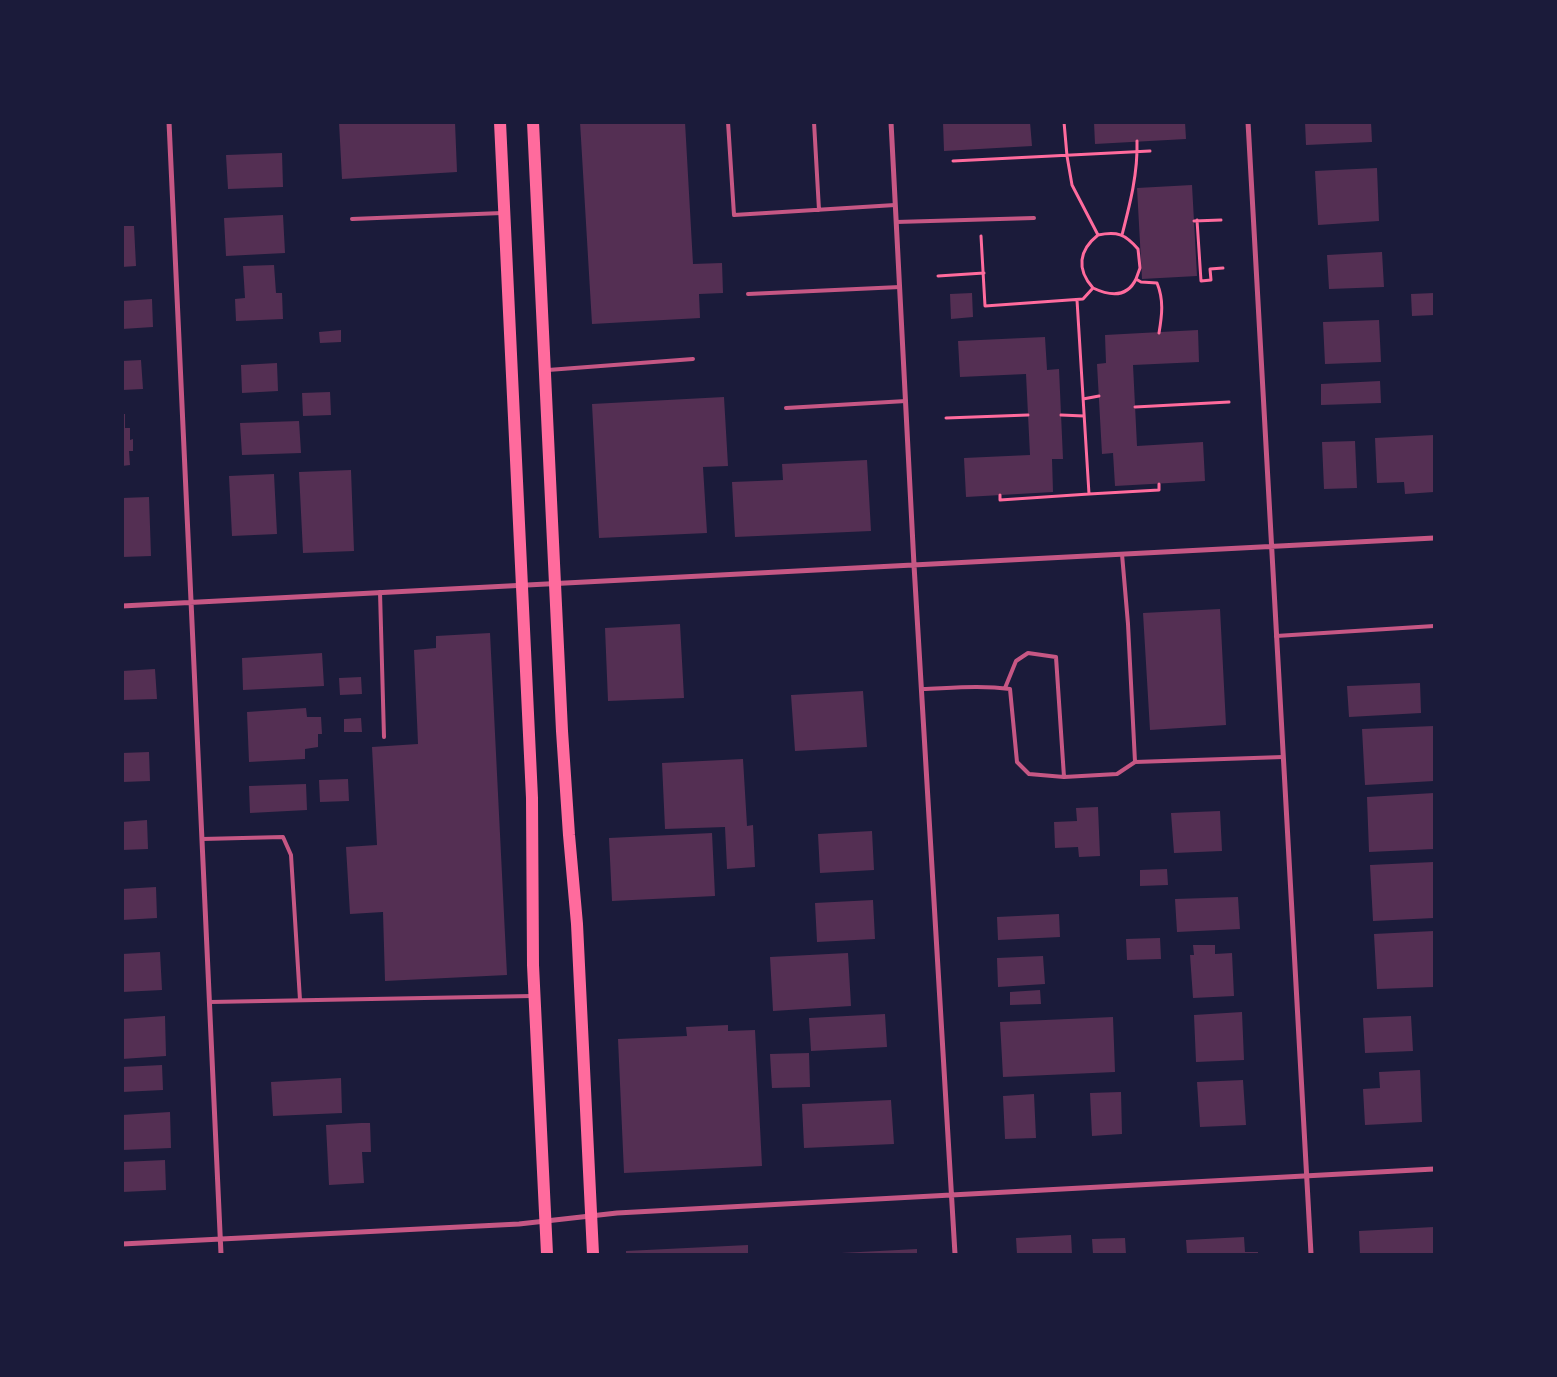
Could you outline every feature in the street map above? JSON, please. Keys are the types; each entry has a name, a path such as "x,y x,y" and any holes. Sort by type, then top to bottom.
{"main road":[{"path":"500,122 532,798 534,996 546,1254"},
{"path":"533,122 564,759 578,924 593,1254"}],"street":[{"path":"169,122 221,1254"},
{"path":"891,122 914,565 955,1254"},
{"path":"1248,122 1311,1254"},
{"path":"122,606 1434,538"},
{"path":"122,1244 510,1224 617,1213 1434,1169"}],"lane":[{"path":"728,122 734,215 895,205"},
{"path":"814,122 819,210"},
{"path":"352,219 504,213"},
{"path":"896,222 1034,218"},
{"path":"748,294 900,287"},
{"path":"545,370 693,359"},
{"path":"786,408 906,402"},
{"path":"1122,554 1128,624 1135,762"},
{"path":"380,592 384,737"},
{"path":"1276,636 1434,626"},
{"path":"1005,688 1016,661 1028,652 1056,657 1064,777"},
{"path":"922,689 993,686 1010,688 1017,762 1029,774 1064,777 1117,774 1135,762 1283,757"},
{"path":"202,839 283,837 290,855 300,1000"},
{"path":"210,1002 534,996"}],"path":[{"path":"1064,122 1072,185 1098,235"},
{"path":"1122,235 1133,193 1137,152 1136,141"},
{"path":"953,161 1150,151"},
{"path":"980,220 985,306 1083,300 1093,288"},
{"path":"1221,220 1195,221 1201,281 1211,280 1210,269 1223,268"},
{"path":"1110,232 1122,235 1138,248 1140,268 1132,287 1125,292 1103,293 1093,288 1084,275 1082,253 1089,242 1098,235 1110,232"},
{"path":"938,276 984,273"},
{"path":"1136,279 1141,282 1157,283 1161,291 1163,312 1159,333"},
{"path":"1077,300 1088,494"},
{"path":"1083,399 1098,396"},
{"path":"1135,408 1229,402"},
{"path":"946,418 1028,415"},
{"path":"1061,415 1084,416"},
{"path":"1000,495 1000,500 1159,490 1159,484"}],"building":[{"path":"339,122 455,122 457,172 342,179"},
{"path":"580,122 685,122 693,264 722,263 723,293 699,294 700,318 592,324"},
{"path":"943,122 1030,122 1032,146 944,151"},
{"path":"1094,122 1185,122 1186,139 1095,144"},
{"path":"1305,122 1371,122 1372,142 1306,145"},
{"path":"282,153 283,187 228,189 226,155"},
{"path":"1377,168 1379,221 1318,225 1315,171"},
{"path":"1192,185 1197,276 1142,279 1137,188"},
{"path":"283,215 285,253 226,256 224,218"},
{"path":"122,226 134,226 136,266 122,267"},
{"path":"1382,252 1384,287 1329,289 1327,255"},
{"path":"274,265 276,293 282,293 283,319 236,321 235,299 245,298 243,266"},
{"path":"972,293 973,317 951,319 950,294"},
{"path":"1434,293 1434,315 1412,316 1411,294"},
{"path":"152,299 153,327 122,329 122,301"},
{"path":"1379,320 1381,362 1325,364 1323,322"},
{"path":"341,330 341,342 320,343 319,332"},
{"path":"1198,330 1199,362 1133,365 1137,446 1203,442 1205,481 1115,486 1113,453 1102,454 1097,364 1106,363 1105,335"},
{"path":"1045,337 1047,370 1059,369 1063,459 1052,459 1053,492 966,497 964,458 1030,455 1026,374 960,377 958,341"},
{"path":"141,360 143,389 122,390 122,361"},
{"path":"277,363 278,391 242,393 241,365"},
{"path":"1380,381 1381,403 1321,405 1321,384"},
{"path":"330,392 331,415 303,416 302,393"},
{"path":"724,397 728,466 703,467 707,533 599,538 592,404"},
{"path":"122,414 125,414 125,428 130,428 130,440 133,439 133,451 129,451 130,465 122,466"},
{"path":"299,421 301,453 242,455 240,423"},
{"path":"1434,435 1434,492 1405,494 1404,482 1377,483 1375,438"},
{"path":"1355,441 1357,488 1324,489 1322,442"},
{"path":"867,460 871,531 735,537 732,482 783,480 782,464"},
{"path":"351,470 354,551 303,553 299,472"},
{"path":"274,474 277,534 232,536 229,476"},
{"path":"149,497 151,556 122,557 122,498"},
{"path":"1220,609 1226,725 1150,730 1143,613"},
{"path":"680,624 684,698 608,701 605,628"},
{"path":"490,633 507,975 385,981 383,912 350,914 346,847 377,845 372,747 418,744 414,650 436,648 436,636"},
{"path":"322,653 324,686 243,690 242,658"},
{"path":"155,669 157,699 122,700 122,671"},
{"path":"361,677 362,694 340,695 339,678"},
{"path":"1420,683 1421,713 1349,717 1347,686"},
{"path":"863,691 867,747 795,751 791,695"},
{"path":"306,708 307,717 321,717 322,734 318,734 318,747 305,749 305,759 249,762 247,712"},
{"path":"361,718 362,732 344,732 344,719"},
{"path":"1434,726 1434,781 1365,785 1362,729"},
{"path":"149,752 150,781 122,782 122,753"},
{"path":"743,759 747,826 753,825 755,867 727,869 725,827 665,829 662,763"},
{"path":"348,779 349,801 320,802 319,780"},
{"path":"306,784 307,810 250,813 249,786"},
{"path":"1434,793 1434,849 1369,852 1367,797"},
{"path":"1098,807 1100,856 1079,857 1078,847 1055,848 1054,822 1077,821 1076,808"},
{"path":"1220,811 1222,851 1174,853 1171,813"},
{"path":"147,820 148,849 122,850 122,822"},
{"path":"872,831 874,870 820,873 818,834"},
{"path":"712,833 715,896 612,901 609,838"},
{"path":"1434,862 1434,918 1373,921 1370,865"},
{"path":"1167,869 1168,885 1140,886 1140,870"},
{"path":"156,887 157,918 122,920 122,889"},
{"path":"1238,897 1240,929 1177,932 1175,899"},
{"path":"873,900 875,939 817,942 815,903"},
{"path":"1059,914 1060,937 998,940 997,917"},
{"path":"1434,931 1434,987 1377,989 1374,934"},
{"path":"1160,938 1161,959 1127,960 1126,939"},
{"path":"1193,945 1215,945 1215,954 1232,953 1234,996 1193,998 1190,955 1194,955"},
{"path":"160,952 162,990 122,992 122,954"},
{"path":"848,953 851,1006 773,1011 770,957"},
{"path":"1043,956 1045,984 998,987 997,958"},
{"path":"1040,990 1041,1004 1010,1005 1010,992"},
{"path":"1242,1012 1244,1060 1196,1062 1194,1015"},
{"path":"885,1014 887,1047 811,1051 809,1018"},
{"path":"165,1016 166,1056 122,1059 122,1019"},
{"path":"1411,1016 1413,1051 1365,1053 1363,1018"},
{"path":"1113,1017 1115,1072 1003,1077 1000,1022"},
{"path":"728,1025 728,1031 755,1030 762,1166 624,1173 618,1039 687,1036 686,1027"},
{"path":"809,1053 810,1087 772,1088 770,1054"},
{"path":"162,1065 163,1090 122,1092 122,1067"},
{"path":"1420,1070 1422,1122 1365,1125 1363,1089 1380,1088 1379,1072"},
{"path":"341,1078 342,1113 273,1116 271,1082"},
{"path":"1243,1080 1246,1125 1200,1127 1197,1082"},
{"path":"1121,1092 1122,1134 1092,1136 1090,1093"},
{"path":"1034,1094 1036,1138 1005,1139 1003,1096"},
{"path":"891,1100 894,1144 804,1148 802,1104"},
{"path":"170,1112 171,1148 122,1150 122,1115"},
{"path":"370,1123 371,1152 362,1152 364,1183 329,1185 326,1125"},
{"path":"165,1160 166,1190 122,1192 122,1162"},
{"path":"1434,1227 1434,1254 1360,1254 1359,1231"},
{"path":"1071,1235 1072,1254 1017,1254 1016,1238"},
{"path":"1244,1237 1245,1252 1258,1252 1258,1254 1187,1254 1186,1240"},
{"path":"1125,1238 1126,1254 1093,1254 1092,1239"},
{"path":"748,1245 748,1254 626,1254 626,1251"},
{"path":"917,1249 917,1254 841,1254 841,1253"}]}
